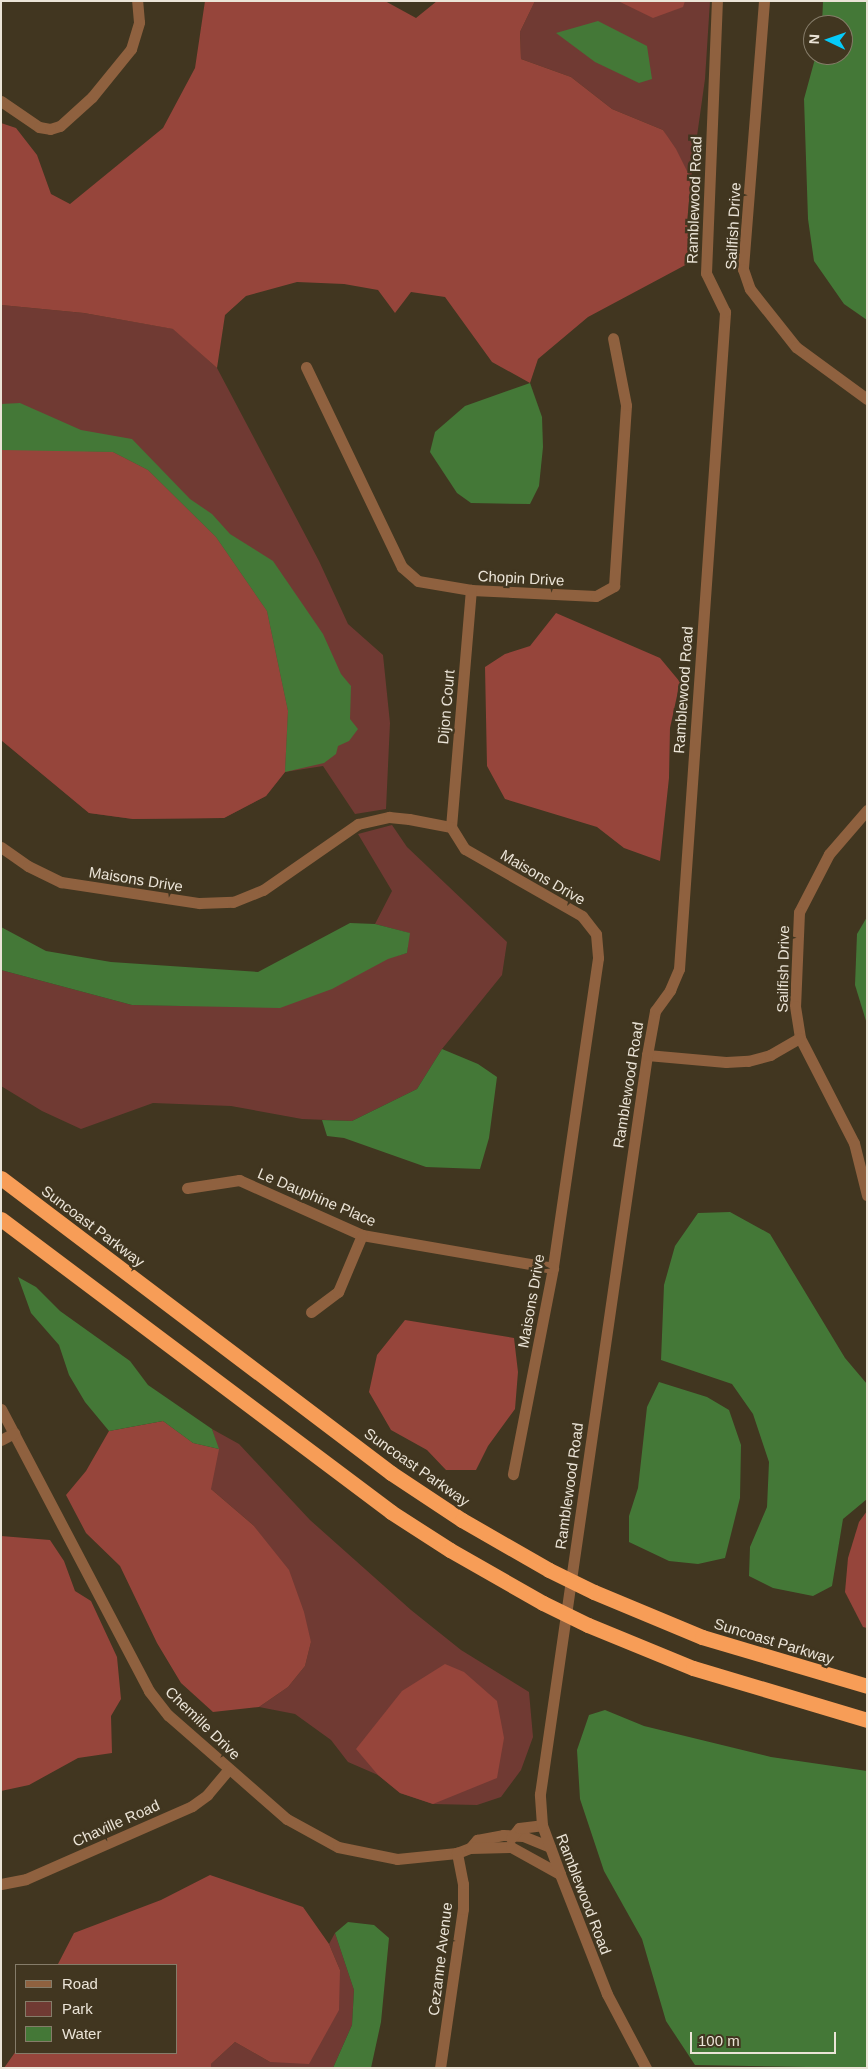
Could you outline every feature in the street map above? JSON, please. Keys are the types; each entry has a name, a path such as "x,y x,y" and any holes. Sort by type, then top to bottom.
{"highway":[{"name":"Suncoast Parkway","path":"1,1178 391,1473 462,1520 549,1570 594,1592 702,1637 867,1686"},
{"path":"1,1219 391,1512 457,1555 543,1604 588,1625 702,1671 867,1720"}],"street":[{"path":"1,101 39,127 50,130 60,126 92,97 131,48 140,22 137,1"},
{"name":"Ramblewood Road","path":"646,2068 606,1994 542,1825 540,1794 647,1055 655,1011 670,990 679,969 725,312 706,273 717,1"},
{"name":"Sailfish Drive","path":"764,1 743,269 750,289 796,347 867,399"},
{"name":"Chopin Drive","path":"306,367 402,568 418,581 471,590 596,596 614,586 626,405 613,338"},
{"name":"Dijon Court","path":"451,827 471,590"},
{"name":"Sailfish Drive","path":"867,810 829,854 799,912 794,1006 800,1038 854,1143 867,1195"},
{"name":"Maisons Drive","path":"1,847 28,866 61,882 199,903 225,902 262,890 358,824 388,817 451,827 465,849 582,916 596,934 598,958 553,1268 513,1474"},
{"path":"647,1055 726,1062 748,1060 770,1055 800,1038"},
{"name":"Le Dauphine Place","path":"187,1188 239,1180 362,1235 553,1268"},
{"path":"311,1312 338,1292 362,1235"},
{"name":"Chemille Drive","path":"1,1409 148,1691 168,1715 287,1820 338,1847 397,1859 457,1853 470,1848 477,1840 511,1834 520,1828 542,1825"},
{"path":"1,1440 14,1434"},
{"name":"Chaville Road","path":"1,1884 26,1879 192,1806 207,1795 229,1769"},
{"path":"511,1834 511,1847 560,1874"},
{"name":"Chemille Drive","path":"511,1834 550,1847"},
{"name":"Chemille Drive","path":"470,1848 481,1851 501,1846 511,1847"},
{"name":"Cezanne Avenue","path":"440,2068 463,1909 463,1884 457,1853"}],"green space":[{"path":"535,1 710,1 705,79 691,179 663,130 612,109 571,77 521,59 520,32"},
{"path":"1,305 84,313 174,329 217,368 319,561 348,624 383,655 390,723 386,809 355,814 323,766 285,772 266,796 224,818 133,819 89,813 1,740"},
{"path":"392,825 407,847 507,942 502,975 442,1049 417,1089 352,1121 302,1119 231,1106 153,1103 81,1129 42,1111 1,1086 1,970 132,1005 205,1006 407,953 409,933 375,924 392,891 358,834"},
{"path":"163,1421 193,1443 218,1449 212,1429 239,1444 310,1520 411,1610 461,1650 529,1692 533,1737 521,1770 501,1797 477,1805 433,1804 400,1793 378,1775 348,1762 331,1740 295,1714 259,1707 288,1687 305,1666 311,1642 253,1525 211,1489"},
{"path":"335,1933 354,1990 352,2025 333,2068 211,2068 211,2064 235,2042 270,2062 340,1970 329,1944"}],"shaded area":[{"path":"205,1 385,1 416,18 437,1 535,1 520,32 521,59 571,77 612,109 663,130 676,149 691,179 687,223 691,262 588,317 538,359 530,383 492,362 445,297 411,292 395,313 378,290 344,284 297,282 246,296 225,315 217,368 173,329 84,313 1,305 1,123 16,128 37,155 51,194 70,204 163,128 195,68"},
{"path":"618,1 685,1 683,7 653,18"},
{"path":"1,450 113,452 148,470 216,537 267,611 288,711 285,772 266,796 224,818 133,819 89,813 1,740"},
{"path":"556,613 660,658 680,682 670,728 669,778 660,861 624,848 597,827 505,799 487,766 485,667 505,654 530,646"},
{"path":"405,1320 514,1338 518,1372 515,1409 488,1446 476,1470 446,1470 427,1450 391,1430 369,1392 377,1355"},
{"path":"163,1421 193,1443 219,1449 211,1489 253,1525 289,1570 304,1612 311,1642 305,1666 288,1687 259,1707 213,1712 181,1683 157,1643 120,1566 86,1533 66,1495 86,1471 109,1431"},
{"path":"867,1511 867,1628 863,1627 845,1592 848,1558 859,1522"},
{"path":"1,1536 50,1540 64,1561 75,1591 91,1601 117,1657 121,1699 111,1716 112,1753 78,1758 29,1785 1,1791"},
{"path":"445,1664 464,1672 497,1701 504,1738 497,1778 433,1804 400,1793 378,1775 356,1749 402,1691"},
{"path":"210,1875 303,1907 329,1944 340,1970 339,2010 309,2064 270,2062 235,2042 211,2064 211,2068 4,2068 15,2052 15,2054 178,2054 178,1964 58,1964 74,1933 161,1900"}],"water":[{"path":"823,1 867,1 867,320 844,304 814,261 808,219 804,99 813,65 853,65 853,15 822,15"},
{"path":"598,21 647,46 652,79 639,83 595,62 556,33"},
{"path":"530,383 542,417 543,447 539,486 530,504 471,503 457,493 430,452 435,432 465,406"},
{"path":"20,403 81,430 132,439 190,499 212,514 230,534 273,561 323,634 341,674 351,686 350,719 358,729 349,741 338,746 336,754 324,763 285,772 288,711 267,611 216,537 148,470 113,452 1,450 1,404"},
{"path":"867,917 867,1024 855,985 857,934"},
{"path":"350,923 375,924 410,933 407,953 388,959 332,989 280,1008 132,1005 1,970 1,927 46,951 111,962 258,972"},
{"path":"442,1049 478,1064 497,1077 489,1138 480,1169 426,1167 344,1138 327,1136 322,1120 352,1121 417,1089"},
{"path":"730,1212 770,1234 845,1358 867,1384 867,1499 843,1519 832,1586 813,1596 773,1588 749,1576 750,1547 767,1507 769,1462 753,1414 732,1384 661,1360 664,1285 675,1246 698,1213"},
{"path":"18,1277 36,1287 60,1311 130,1361 148,1385 212,1429 219,1449 193,1443 163,1421 109,1431 85,1402 69,1375 59,1345 31,1313"},
{"path":"659,1382 707,1397 729,1410 741,1445 740,1498 725,1558 698,1564 669,1561 629,1542 629,1516 638,1488 647,1407"},
{"path":"605,1710 644,1726 771,1757 867,1771 867,2068 695,2065 666,2021 642,1939 604,1871 580,1799 577,1750 589,1715"},
{"path":"348,1922 374,1925 389,1938 381,2022 371,2068 333,2068 352,2025 354,1990 335,1933"}]}
